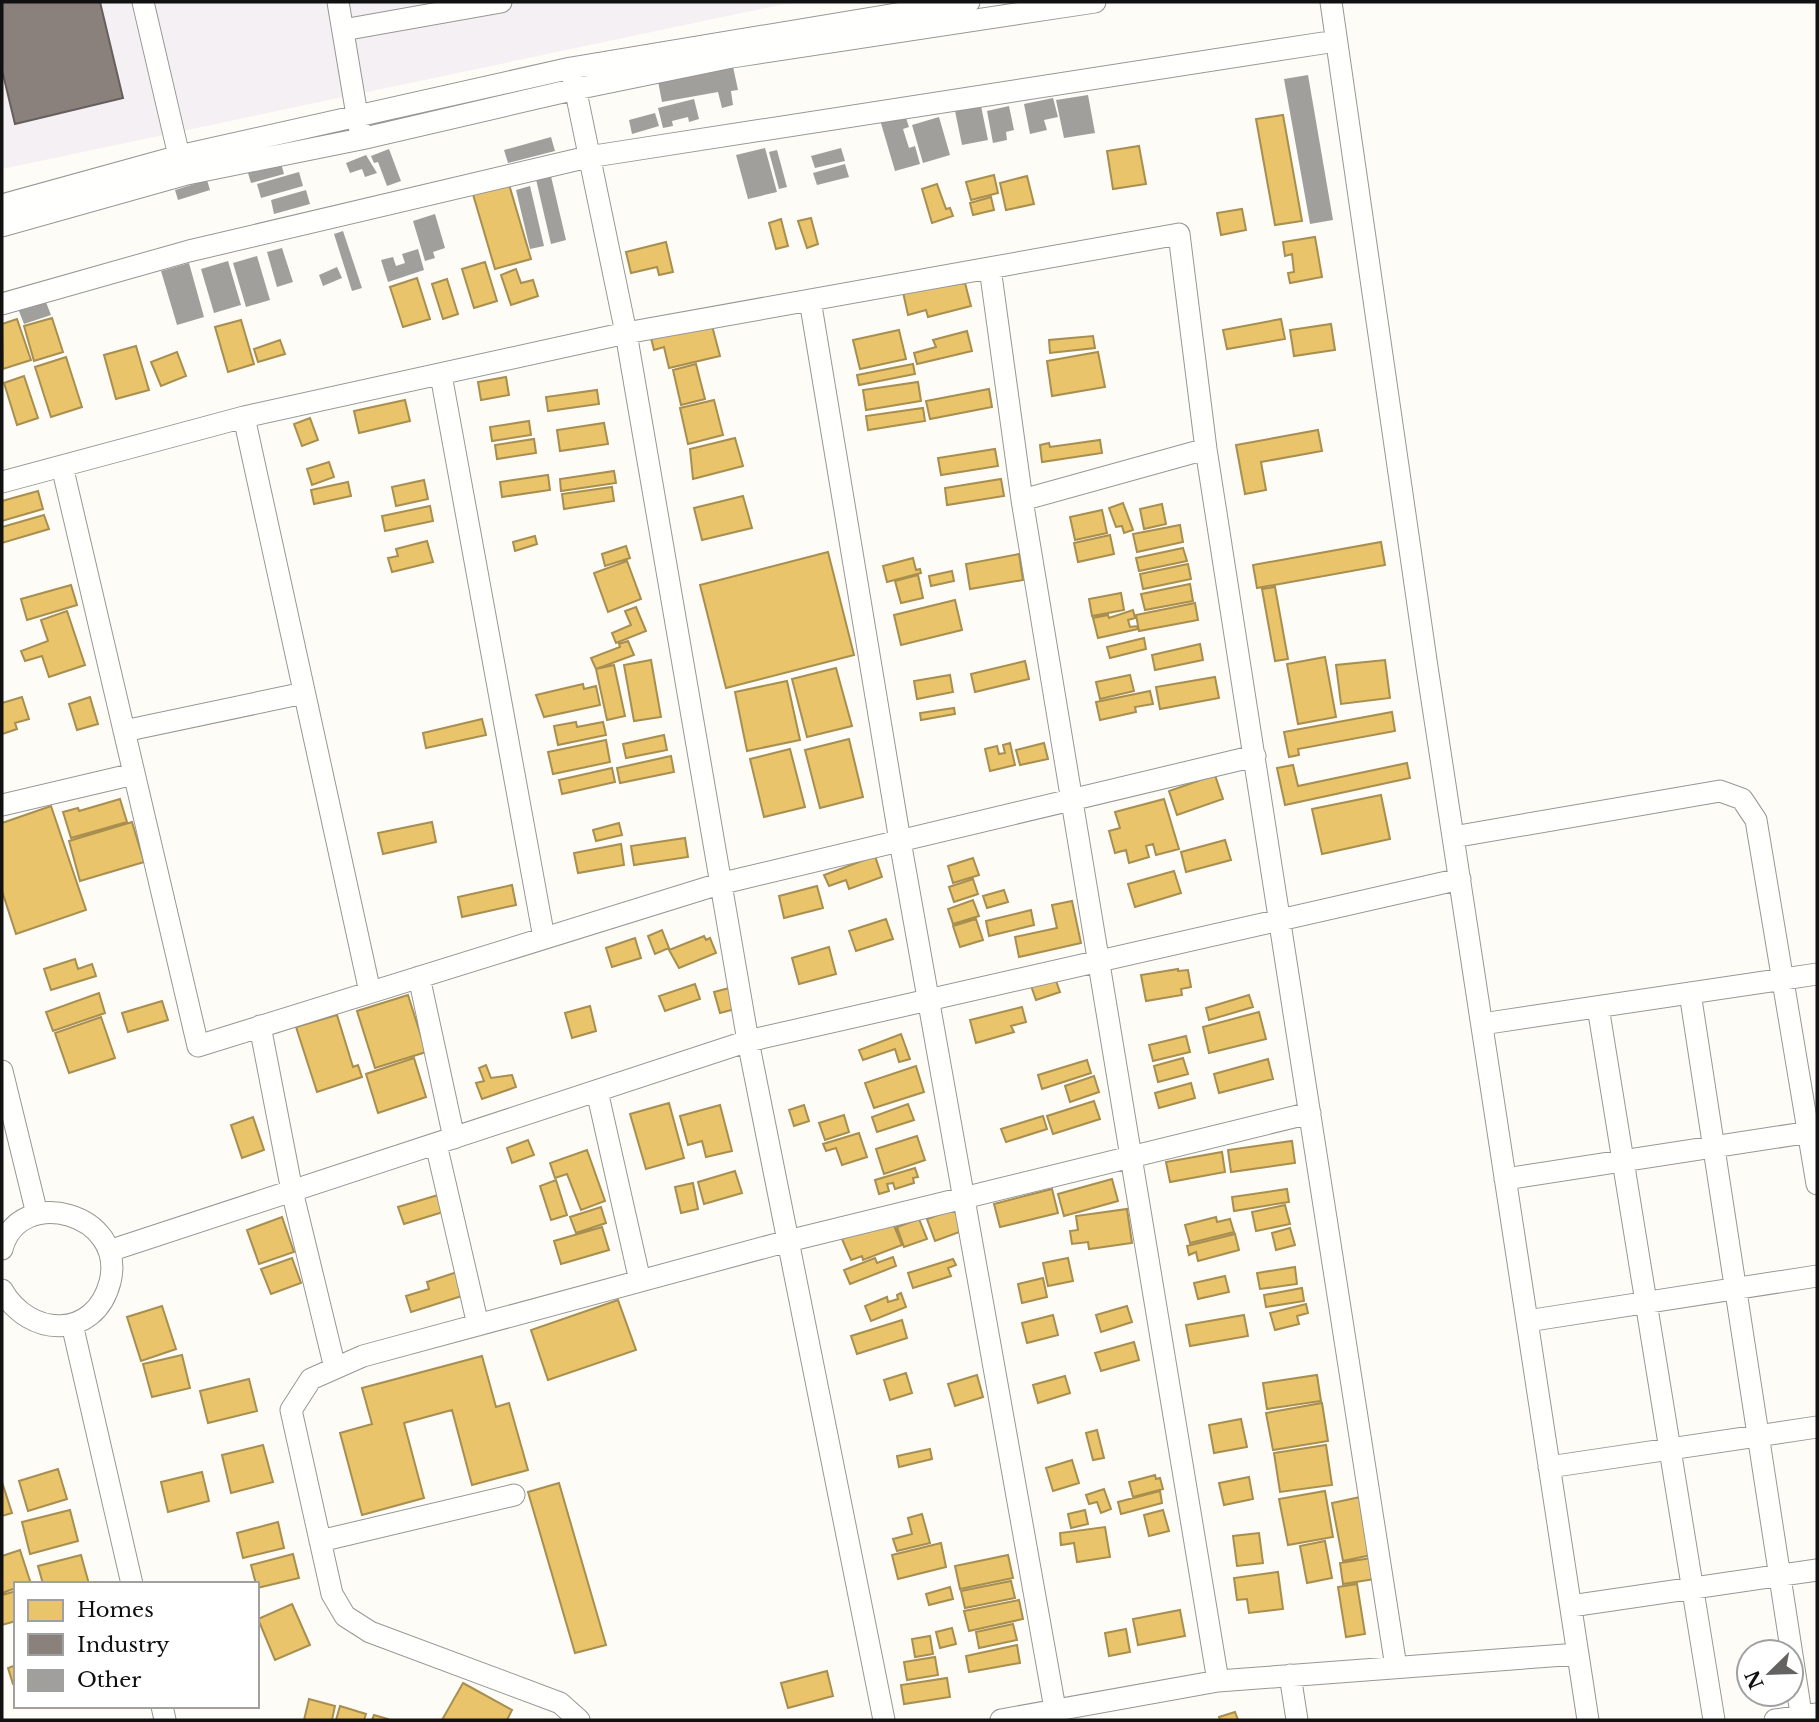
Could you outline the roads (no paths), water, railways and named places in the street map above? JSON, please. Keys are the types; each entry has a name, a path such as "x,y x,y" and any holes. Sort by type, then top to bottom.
{"street":[{"path":"143,2 179,156"},
{"path":"338,2 361,139"},
{"path":"343,30 501,2"},
{"path":"2,205 179,156 571,68 969,2"},
{"path":"2,226 187,174 361,139 576,89 759,53 1095,2"},
{"path":"1331,2 1453,837 1588,1720"},
{"path":"2,304 189,251 588,157 1336,41"},
{"path":"571,68 626,333 748,1041 884,1720"},
{"path":"2,482 244,417 626,333 1178,234 1206,449 1396,1667"},
{"path":"990,268 1022,499 1218,1681"},
{"path":"810,300 900,841 1056,1715"},
{"path":"441,375 544,938"},
{"path":"244,417 370,992"},
{"path":"1022,499 1206,449"},
{"path":"62,466 198,1046 719,884 1255,757"},
{"path":"124,731 304,693"},
{"path":"2,805 134,774"},
{"path":"1453,837 1720,791 1742,799 1756,820 1813,1131 1817,1184"},
{"path":"109,1251 748,1041 1460,879"},
{"path":"1482,1024 1817,974"},
{"path":"419,977 478,1325"},
{"path":"1690,993 1780,1576 1807,1717 1775,1720"},
{"path":"1598,1007 1714,1720"},
{"path":"260,1026 292,1191 335,1368"},
{"path":"2,1071 37,1214"},
{"path":"597,1091 640,1281"},
{"path":"579,1720 560,1703 370,1632 345,1616 332,1594 290,1410 311,1380 363,1356 788,1241 1310,1113"},
{"path":"1505,1179 1813,1131"},
{"path":"2,1249 18,1224 37,1214 63,1212 80,1218 97,1231 109,1251 111,1279 105,1295 87,1317 72,1324 51,1326 29,1320 11,1307 2,1290"},
{"path":"1527,1321 1817,1276"},
{"path":"72,1324 132,1582"},
{"path":"1549,1467 1817,1427"},
{"path":"320,1541 514,1495"},
{"path":"1571,1606 1817,1570"},
{"path":"1001,1720 1056,1715 1218,1681 1578,1654"},
{"path":"1290,1675 1297,1720"}]}
